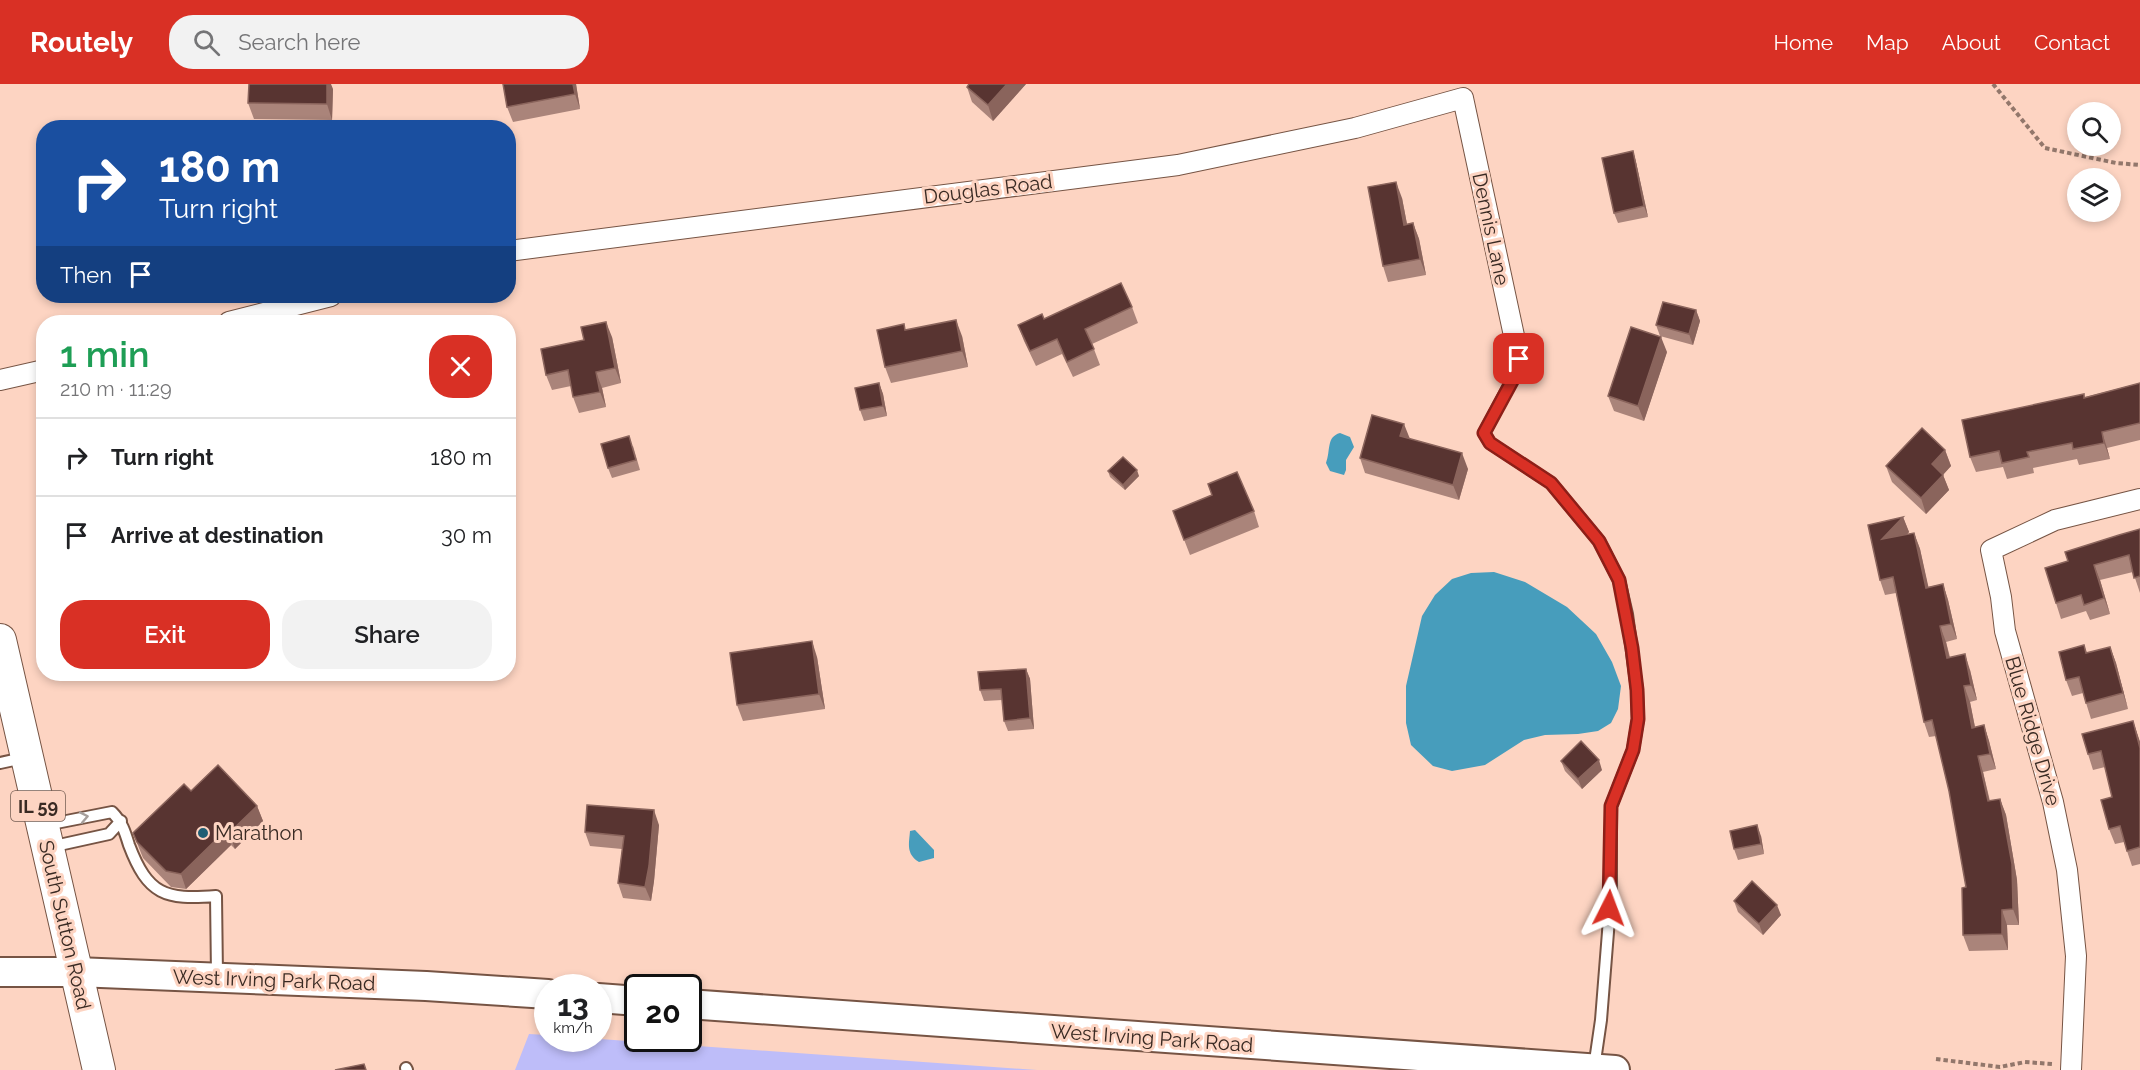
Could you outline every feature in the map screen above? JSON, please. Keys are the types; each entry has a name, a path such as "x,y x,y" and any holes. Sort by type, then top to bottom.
{"main road":[{"name":"South Sutton Road","path":"0,640 14,745 45,836 99,1070"},
{"name":"West Irving Park Road","path":"0,972 76,972 426,986 534,993"},
{"name":"West Irving Park Road","path":"702,1005 1508,1066 1605,1069"}],"street":[{"name":"Douglas Road","path":"516,250 1178,165 1355,128 1463,98"},
{"name":"Dennis Lane","path":"1463,98 1519,359"},
{"path":"257,315 304,303"},
{"path":"0,381 36,372"},
{"name":"Blue Ridge Drive","path":"2071,1068 2076,956 2067,870 2053,802 2005,631 2001,597 1991,550 2055,520 2140,499"}],"lane":[{"path":"1519,359 1517,372 1484,433 1490,443 1551,483 1599,541 1619,580 1627,614 1637,690 1638,719 1633,750 1611,806 1611,885 1600,1024 1605,1069"},
{"path":"45,836 112,812 121,821 137,866 148,883 163,893 185,899 216,896 217,979"},
{"path":"45,836 109,834 121,821"}],"path":[{"path":"1994,84 2045,148 2116,163 2140,165"},
{"path":"1936,1059 2000,1067 2025,1062 2071,1068"}],"shaded area":[{"path":"1340,433 1350,437 1354,447 1346,460 1344,475 1330,471 1326,463 1331,441"},
{"path":"1494,572 1525,582 1567,607 1596,634 1612,662 1621,686 1618,709 1611,723 1598,731 1545,735 1524,740 1485,765 1452,771 1433,766 1411,745 1406,723 1406,686 1422,616 1435,595 1452,579 1471,573"},
{"path":"915,830 934,850 934,858 919,862 912,856 909,848 910,831"},
{"path":"529,1034 534,1034 534,1052 612,1052 612,1040 624,1041 624,1052 702,1052 702,1046 1037,1070 515,1070"}],"building":[{"path":"249,84 327,84 327,104 248,103"},
{"path":"503,84 573,84 575,94 507,107"},
{"path":"969,84 1007,84 988,105 967,87"},
{"path":"1633,151 1644,206 1614,213 1602,158"},
{"path":"1396,182 1404,225 1413,223 1420,259 1383,266 1368,187"},
{"path":"1121,283 1132,307 1085,329 1094,349 1067,362 1057,339 1030,351 1018,325 1042,314 1044,319"},
{"path":"1663,302 1696,310 1689,334 1656,325"},
{"path":"956,320 962,351 885,367 877,330 904,324 905,330"},
{"path":"606,322 615,368 596,372 600,392 573,397 568,370 546,375 541,349 584,340 581,327"},
{"path":"1631,327 1661,337 1638,406 1608,396"},
{"path":"879,383 883,406 860,410 855,388"},
{"path":"2140,383 2140,423 2102,432 2104,443 2073,449 2072,443 2027,452 2029,457 2002,463 1999,451 1970,457 1962,420 2084,394 2084,398"},
{"path":"1372,415 1404,424 1400,436 1462,453 1453,485 1360,458"},
{"path":"1922,428 1945,450 1932,464 1943,475 1921,498 1886,466"},
{"path":"629,436 636,460 608,468 601,444"},
{"path":"1123,457 1137,470 1123,485 1108,471"},
{"path":"1237,472 1254,511 1184,540 1173,511 1212,495 1208,484"},
{"path":"1903,517 1882,539 1914,533 1926,588 1943,584 1951,624 1940,626 1947,658 1965,654 1971,685 1964,686 1972,728 1984,725 1990,754 1978,756 1988,801 2000,799 2012,864 2013,909 2002,910 2002,934 1963,935 1962,888 1966,887 1949,791 1932,720 1924,722 1893,577 1880,580 1868,525"},
{"path":"2140,529 2140,576 2134,578 2129,555 2094,565 2104,598 2084,605 2081,595 2056,603 2045,568 2068,561 2065,552"},
{"path":"812,641 819,694 737,705 730,653"},
{"path":"2084,645 2086,653 2110,647 2123,693 2086,703 2079,677 2066,680 2059,652"},
{"path":"1026,669 1030,718 1004,721 1001,689 980,690 978,672"},
{"path":"2133,721 2140,748 2140,847 2127,851 2120,826 2109,829 2101,800 2112,797 2101,751 2088,754 2082,734"},
{"path":"1581,741 1599,760 1578,779 1561,761"},
{"name":"Marathon","path":"218,765 257,806 229,833 226,830 181,874 166,871 137,842 133,833 184,784 191,791"},
{"path":"587,805 654,810 645,887 618,883 624,836 585,832"},
{"path":"1757,825 1761,844 1734,849 1730,831"},
{"path":"1752,881 1777,905 1759,924 1734,901"},
{"path":"364,1064 366,1070 335,1070"}],"place":[{"name":"Marathon","path":"203,833"}],"route":[{"path":"1519,359 1517,372 1510,387 1484,433 1490,443 1551,483 1599,541 1619,580 1627,614 1637,690 1638,719 1633,750 1611,806 1609,908"}]}
